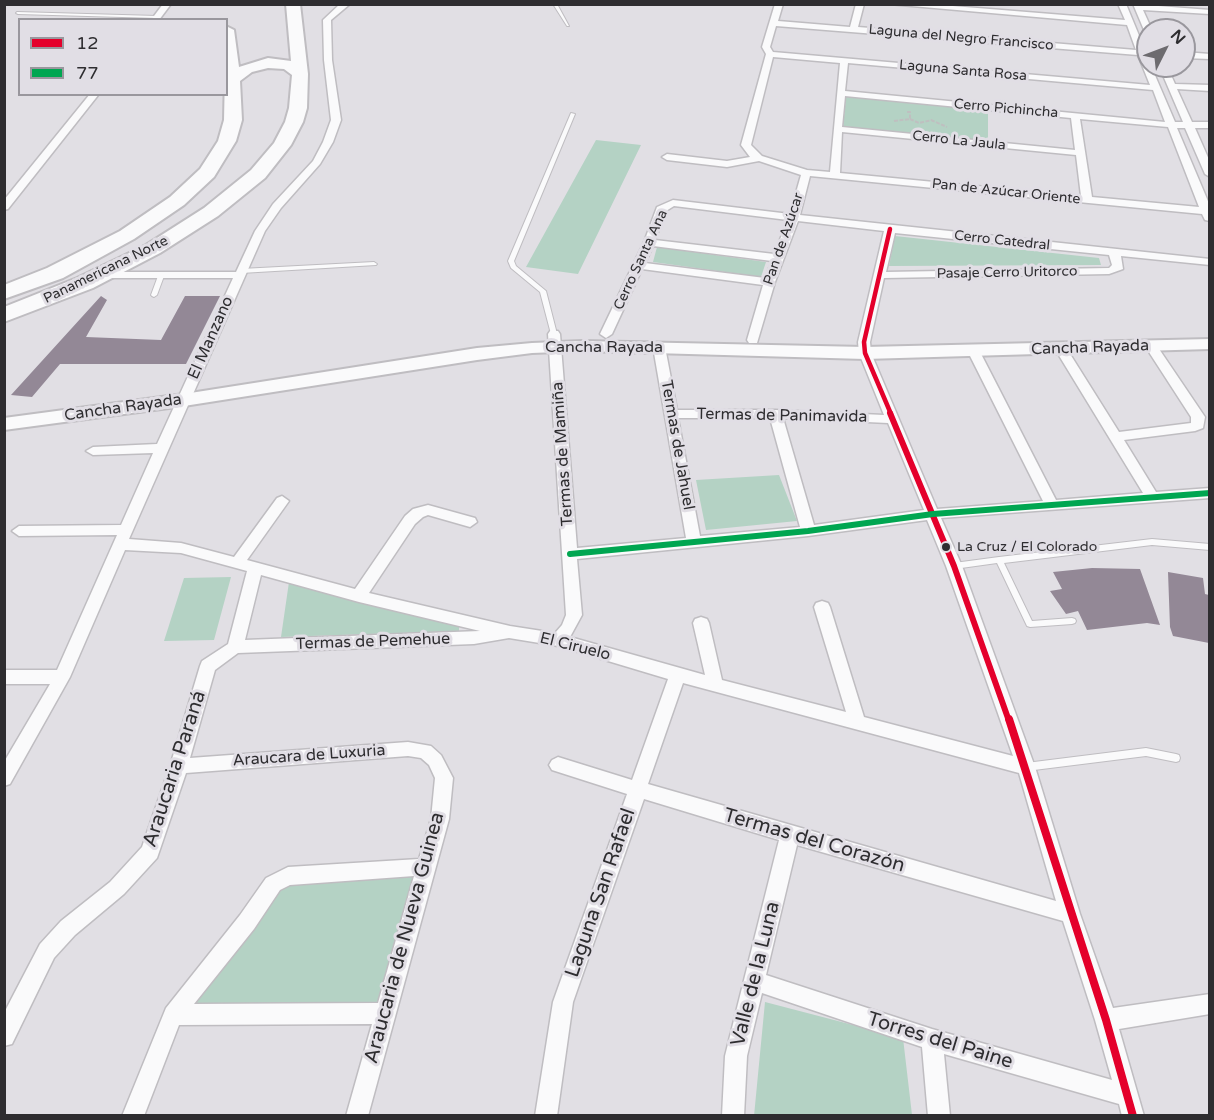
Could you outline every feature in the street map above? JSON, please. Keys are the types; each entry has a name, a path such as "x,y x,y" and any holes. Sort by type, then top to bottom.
{"highway":[{"name":"Panamericana Norte","path":"4,315 102,275 153,249 198,221 258,174 282,145 294,123 298,108 300,74 293,4"},
{"name":"Panamericana Norte","path":"4,293 39,279 127,235 159,215 194,186 213,165 227,141 234,114 228,46"},
{"path":"232,79 246,69 268,63 289,65 300,74"},
{"path":"4,282 39,279"}],"street":[{"path":"156,18 167,4"},
{"name":"El Manzano","path":"4,779 62,677 240,273 268,218 317,162 333,131 336,120 328,60 327,20 331,14 346,4"},
{"path":"759,158 750,152 746,145 770,54 766,47 779,4"},
{"path":"853,30 860,4"},
{"path":"893,4 1129,23"},
{"path":"1026,4 1033,14"},
{"path":"1122,4 1136,36"},
{"path":"1138,6 1182,7 1209,12"},
{"name":"Laguna del Negro Francisco","path":"774,23 1136,52"},
{"name":"Laguna Santa Rosa","path":"770,54 1156,88"},
{"path":"835,175 844,61"},
{"path":"1153,78 1208,215"},
{"path":"1168,78 1208,168"},
{"path":"1172,86 1209,88"},
{"name":"Cerro Pichincha","path":"841,93 1171,125 1188,123 1209,125"},
{"path":"4,207 93,96"},
{"path":"1075,116 1087,200"},
{"name":"Cerro La Jaula","path":"837,129 1080,153"},
{"path":"667,157 727,164 759,158"},
{"name":"Pan de Azúcar","path":"753,340 769,282 794,218 806,173 759,158"},
{"name":"Pan de Azúcar Oriente","path":"806,173 1087,200 1208,215"},
{"name":"Cerro Santa Ana","path":"606,334 649,242 661,209 673,203 794,218"},
{"name":"Cerro Catedral","path":"794,218 1209,262"},
{"path":"890,229 864,347 954,566 1026,767 1070,914 1106,1020 1130,1106"},
{"path":"649,242 778,258"},
{"name":"Pasaje Cerro Uritorco","path":"879,275 1109,272 1117,269 1114,253"},
{"path":"638,265 769,282"},
{"path":"102,275 161,276 240,273"},
{"name":"Cancha Rayada","path":"4,424 186,393 477,354 554,340 606,334 864,347 1209,332"},
{"name":"Cancha Rayada","path":"554,340 659,347 864,347 973,350 1209,344"},
{"name":"Termas de Mamiña","path":"554,340 574,615 569,628 558,640"},
{"path":"1115,437 1190,428 1198,424 1198,417 1151,346"},
{"name":"Termas de Jahuel","path":"659,347 694,543"},
{"path":"1061,349 1152,497"},
{"path":"973,350 1052,505"},
{"name":"Cancha Rayada","path":"4,410 186,393"},
{"name":"Termas de Panimavida","path":"672,414 775,414 892,418"},
{"path":"775,414 808,531"},
{"path":"93,451 163,448"},
{"path":"570,554 808,531 933,514 1209,493"},
{"path":"237,562 282,501"},
{"path":"359,596 410,520 418,513 428,510 470,522"},
{"name":"El Ciruelo","path":"19,531 123,537 181,548 359,596 510,632 558,640 678,675 1026,767"},
{"path":"235,647 256,567"},
{"path":"822,607 857,722"},
{"path":"701,623 715,685"},
{"name":"Termas de Pemehue","path":"235,647 474,638 510,632"},
{"name":"Araucaria Paraná","path":"4,1036 47,951 68,928 117,888 150,852 179,766 208,666 235,647"},
{"name":"Laguna San Rafael","path":"546,1116 563,1002 678,675"},
{"path":"4,677 62,677"},
{"name":"Araucara de Luxuria","path":"179,766 408,748 425,751 435,760"},
{"name":"Araucaria de Nueva Guinea","path":"357,1116 440,819 444,778 435,760"},
{"name":"Termas del Corazón","path":"558,765 790,835 1070,914"},
{"name":"Valle de la Luna","path":"733,1116 736,1056 790,835"},
{"path":"133,1116 173,1015 247,922 273,884 288,876 426,867"},
{"name":"Torres del Paine","path":"755,981 1130,1106"},
{"path":"1106,1020 1209,1004"},
{"path":"173,1015 386,1013"},
{"path":"932,1040 939,1116"}],"lane":[{"path":"555,4 568,25"},
{"path":"18,13 156,18"},
{"path":"554,340 543,291 513,267 511,261 573,114"},
{"path":"240,273 374,264"},
{"path":"154,295 161,276"},
{"path":"954,566 1152,542 1209,547"},
{"path":"999,560 1030,624 1072,621"},
{"path":"1026,767 1146,753 1176,758"}],"path":[{"path":"900,110 910,112 910,119"},
{"path":"889,122 910,119 919,123 931,120 934,116"}],"green space":[{"path":"846,96 988,110 988,141 843,127"},
{"path":"596,140 641,145 578,274 526,267"},
{"path":"895,236 1099,258 1101,265 889,266"},
{"path":"657,247 766,262 761,277 653,262"},
{"path":"779,475 797,521 706,530 696,480"},
{"path":"231,577 214,640 164,641 184,578"},
{"path":"289,582 459,622 459,631 281,637"},
{"path":"418,872 382,1007 185,1009 277,888 291,881"},
{"path":"765,1002 903,1038 912,1115 754,1116"}],"building":[{"path":"101,296 107,300 86,337 161,340 185,296 220,296 186,364 60,364 32,397 11,395"},
{"path":"1092,568 1140,569 1160,625 1147,623 1087,630 1078,611 1066,614 1050,591 1062,589 1053,572"},
{"path":"1168,572 1203,578 1205,594 1209,595 1209,643 1173,636 1170,627"}],"transit line":[{"name":"12","path":"890,229 864,342 865,353 954,566 1026,767 1070,914 1106,1020 1133,1116"},
{"name":"77","path":"570,554 808,531 933,514 1210,493"}],"place":[{"name":"La Cruz / El Colorado","path":"946,547"}]}
